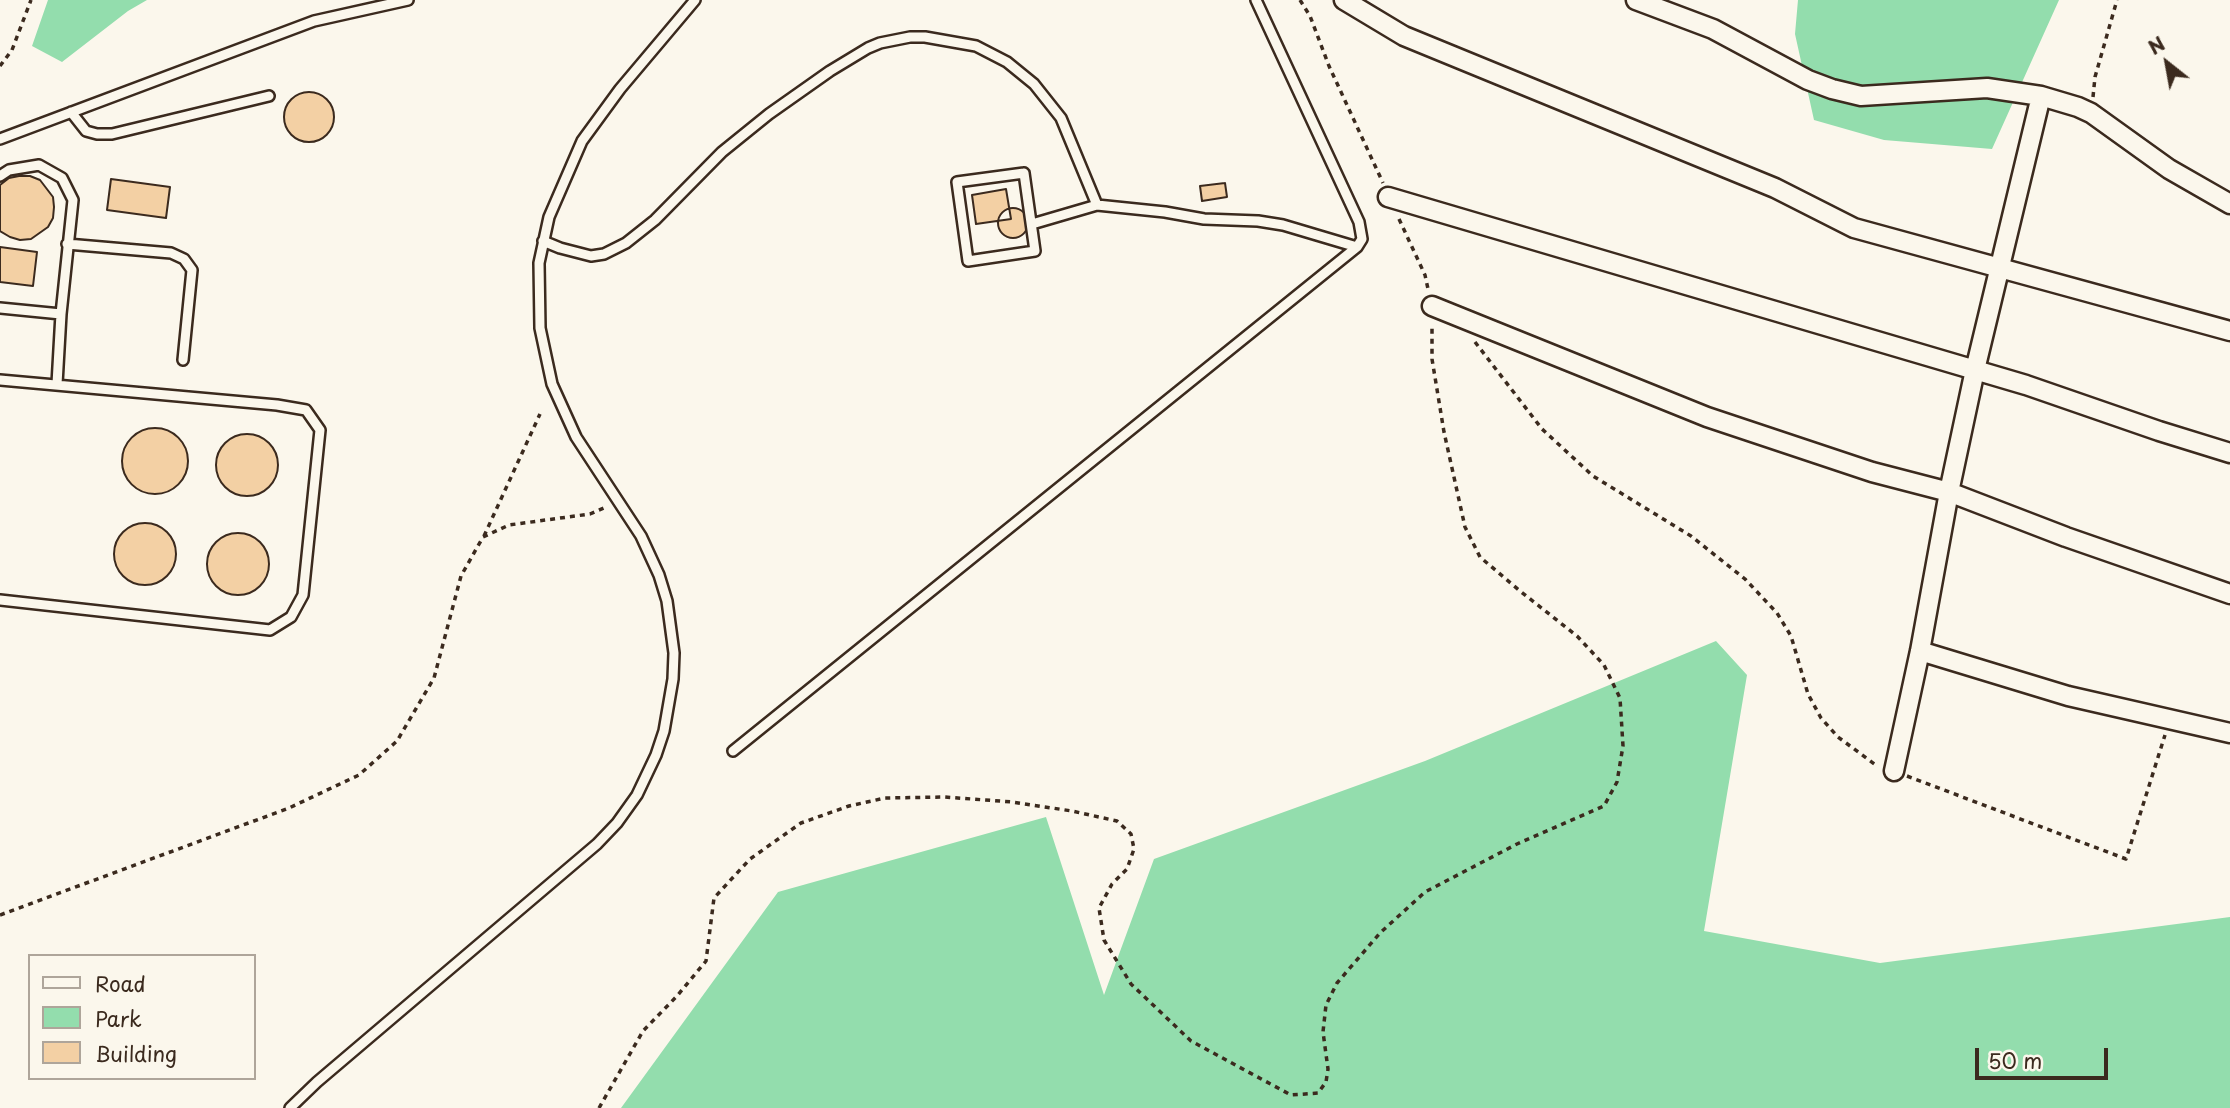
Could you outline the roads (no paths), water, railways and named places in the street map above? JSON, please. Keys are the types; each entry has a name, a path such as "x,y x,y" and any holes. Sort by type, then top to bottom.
{"street":[{"path":"1344,0 1404,36 1775,188 1854,228 2230,331"},
{"path":"1636,0 1713,29 1808,80 1861,96 1987,88 2042,96 2091,113 2169,169 2230,204"},
{"path":"1894,771 1975,370 2042,96"},
{"path":"1388,197 2025,385 2230,453"},
{"path":"1432,306 1707,417 1872,472 1949,492 2066,537 2230,594"},
{"path":"1920,651 2068,696 2230,733"}],"lane":[{"path":"0,139 314,21 408,0"},
{"path":"290,1108 597,844 624,814 649,772 664,731 674,653 672,631 659,575 641,536 576,437 552,384 540,328 539,263 549,217 582,141 612,99 695,0"},
{"path":"733,751 1357,247 1362,239 1359,222 1256,0"},
{"path":"543,240 560,248 591,256 604,254 626,243 655,220 722,152 769,114 868,48 910,37 925,37 976,47 992,53 1020,71 1044,94 1061,118 1097,205"},
{"path":"71,112 86,131 112,134 269,96"},
{"path":"0,176 9,170 39,165 62,178 72,200 57,384"},
{"path":"1024,173 1032,224 1035,251 968,261 957,182 1024,173"},
{"path":"1032,224 1097,205 1205,219 1283,225 1357,247"},
{"path":"67,244 171,253 184,259 192,270 183,360"},
{"path":"0,308 61,314"},
{"path":"0,380 277,405 306,410 320,429 303,595 291,617 270,630 0,600"}]}
